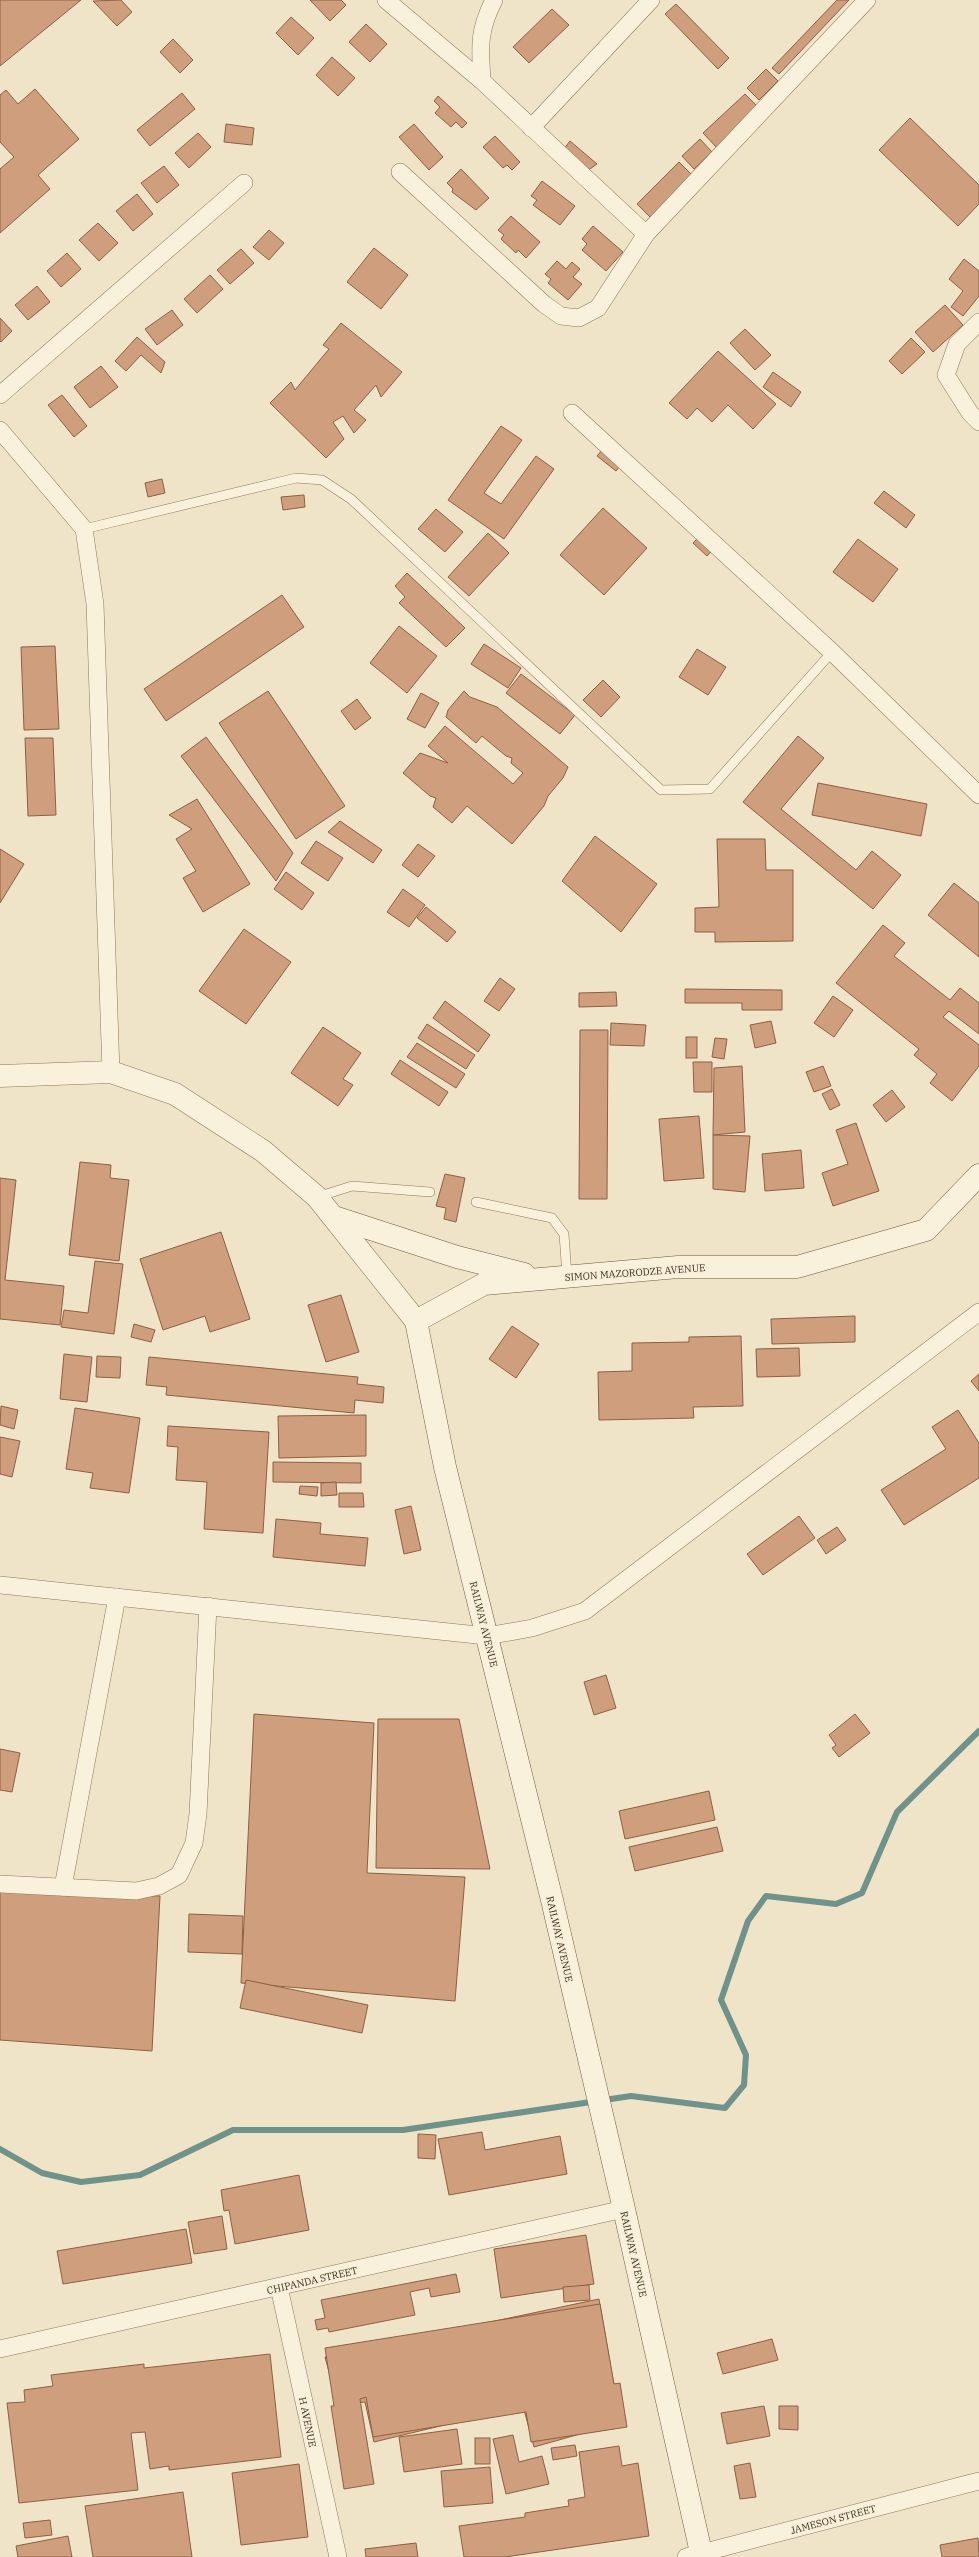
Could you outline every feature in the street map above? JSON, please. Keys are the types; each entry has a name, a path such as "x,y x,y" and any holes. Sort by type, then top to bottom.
{"main road":[{"path":"0,1076 111,1072 175,1094 263,1150 318,1197 416,1321"},
{"name":"SIMON MAZORODZE AVENUE","path":"416,1321 484,1284 678,1267 797,1267 926,1230 979,1175"},
{"path":"334,1217 457,1257 539,1278"},
{"name":"RAILWAY AVENUE","path":"416,1321 445,1467 624,2209 697,2556"}],"street":[{"path":"386,0 482,81 646,234"},
{"path":"482,81 480,49 484,20 494,0"},
{"path":"531,128 651,0"},
{"path":"400,172 544,304 561,316 579,318 598,308 646,234 867,0"},
{"path":"0,395 244,183"},
{"path":"979,322 957,344 946,375 970,413 979,422"},
{"path":"572,413 832,652 979,795"},
{"path":"0,430 84,530 96,604 111,1072"},
{"path":"0,1586 208,1606 487,1636 532,1628 585,1611 979,1312"},
{"path":"63,1887 117,1597"},
{"path":"0,1884 136,1891 159,1886 179,1875 194,1843 198,1814 208,1606"},
{"name":"CHIPANDA STREET","path":"0,2349 624,2209"},
{"name":"H AVENUE","path":"279,2287 338,2557"},
{"name":"JAMESON STREET","path":"697,2556 979,2481"}],"lane":[{"path":"84,530 296,478 322,480 351,499 661,790 710,789 832,652"},
{"path":"318,1197 352,1186 430,1192"},
{"path":"476,1202 552,1218 564,1234 567,1276"}],"building":[{"path":"0,0 81,0 0,66"},
{"path":"121,0 132,12 117,26 93,1"},
{"path":"310,0 341,0 346,5 330,21"},
{"path":"837,0 849,0 779,74 772,68"},
{"path":"676,4 729,58 718,69 665,14"},
{"path":"552,9 569,25 529,63 513,47"},
{"path":"291,17 314,38 298,55 276,33"},
{"path":"366,24 387,44 370,62 349,42"},
{"path":"173,39 193,60 180,73 160,52"},
{"path":"332,57 355,78 338,96 316,75"},
{"path":"766,69 778,81 759,100 747,88"},
{"path":"35,89 79,139 38,175 50,189 0,233 0,169 14,157 0,142 0,95 6,90 18,104"},
{"path":"182,93 195,109 150,146 137,130"},
{"path":"745,94 760,109 718,149 703,133"},
{"path":"438,96 467,123 462,128 456,122 451,127 435,113 440,107 434,101"},
{"path":"910,118 979,185 979,204 958,226 879,150"},
{"path":"226,124 254,128 252,145 224,142"},
{"path":"414,124 443,157 429,170 399,137"},
{"path":"198,133 211,147 189,168 175,153"},
{"path":"495,136 520,162 512,170 507,165 503,168 483,147"},
{"path":"700,139 712,152 694,169 682,156"},
{"path":"570,141 597,164 587,171 563,150"},
{"path":"679,162 696,179 654,221 637,204"},
{"path":"164,166 179,185 157,203 141,183"},
{"path":"461,169 489,198 476,210 452,192 453,189 447,183"},
{"path":"542,181 575,206 560,225 533,205 537,200 531,196"},
{"path":"137,194 153,214 133,231 116,211"},
{"path":"511,216 540,242 526,258 518,250 516,253 501,239 504,235 498,230"},
{"path":"98,223 118,243 99,261 79,240"},
{"path":"593,226 623,252 606,271 582,250 587,244 582,239"},
{"path":"269,230 284,243 269,260 253,247"},
{"path":"374,248 408,275 381,309 347,282"},
{"path":"241,249 254,263 230,284 217,270"},
{"path":"67,253 81,269 61,287 47,271"},
{"path":"964,259 979,271 979,296 963,316 951,307 963,291 949,279"},
{"path":"557,261 566,269 572,262 580,269 573,277 582,284 568,300 548,283 551,279 545,274"},
{"path":"210,275 223,289 197,313 184,299"},
{"path":"37,286 50,302 28,320 15,305"},
{"path":"945,305 963,325 933,352 915,332"},
{"path":"172,310 183,325 157,345 145,329"},
{"path":"0,318 12,331 1,342 0,341"},
{"path":"341,323 402,372 381,397 376,385 354,410 366,420 354,433 343,416 333,422 344,439 326,458 270,403 291,382 295,390 329,349 323,345"},
{"path":"745,329 771,355 755,370 730,343"},
{"path":"137,337 165,362 161,373 141,355 126,371 115,361"},
{"path":"911,338 925,352 902,374 889,361"},
{"path":"718,351 776,404 753,429 728,405 712,422 697,408 687,419 669,403"},
{"path":"101,366 118,387 90,408 74,387"},
{"path":"773,372 801,392 791,407 763,387"},
{"path":"62,395 87,426 74,437 48,405"},
{"path":"501,426 522,440 484,493 501,504 536,456 554,469 504,539 448,500"},
{"path":"608,443 626,458 616,471 597,456"},
{"path":"162,479 165,493 148,497 145,483"},
{"path":"884,491 915,515 906,528 874,503"},
{"path":"304,495 305,507 283,510 281,497"},
{"path":"603,508 647,548 604,595 560,555"},
{"path":"436,509 463,532 445,552 418,529"},
{"path":"704,532 717,545 707,556 693,543"},
{"path":"488,533 509,553 469,596 448,577"},
{"path":"858,539 898,569 873,602 833,572"},
{"path":"407,573 465,628 446,647 399,603 405,597 395,586"},
{"path":"282,595 304,627 166,721 144,689"},
{"path":"399,626 437,656 407,693 370,663"},
{"path":"484,644 521,668 508,688 471,664"},
{"path":"55,646 59,729 24,730 21,647"},
{"path":"697,649 726,667 708,695 679,677"},
{"path":"521,674 575,715 560,734 506,693"},
{"path":"603,680 620,697 601,717 583,700"},
{"path":"268,691 345,806 296,839 219,723"},
{"path":"464,691 470,697 497,707 568,767 563,778 548,796 544,806 512,844 467,806 452,823 433,807 436,798 430,796 403,773 420,753 448,763 428,746 445,726 513,784 523,773 511,763 512,758 506,756 482,736 476,743 446,717 448,710"},
{"path":"421,693 439,703 425,728 407,719"},
{"path":"357,699 371,718 355,730 341,711"},
{"path":"798,736 824,758 781,809 856,870 872,851 901,875 873,909 743,802"},
{"path":"206,737 293,853 276,881 181,756"},
{"path":"25,738 53,738 56,815 28,816"},
{"path":"818,783 927,804 921,836 812,815"},
{"path":"197,799 250,884 203,912 183,878 196,871 176,839 192,829 169,815"},
{"path":"340,821 382,850 373,863 328,832"},
{"path":"595,836 657,884 621,932 562,881"},
{"path":"717,839 765,839 766,870 793,870 793,941 715,942 715,932 695,932 695,908 719,907"},
{"path":"316,841 343,858 328,881 301,863"},
{"path":"418,844 435,856 418,877 402,865"},
{"path":"0,849 24,864 0,903"},
{"path":"286,872 314,893 302,910 274,889"},
{"path":"954,883 979,903 979,957 928,915"},
{"path":"403,889 425,905 409,927 387,912"},
{"path":"426,907 456,932 447,942 417,918"},
{"path":"883,925 905,943 894,956 950,1000 960,988 979,1003 979,1034 949,1011 943,1017 979,1045 979,1066 952,1101 930,1083 937,1074 914,1055 919,1049 836,983"},
{"path":"244,929 291,962 246,1024 199,991"},
{"path":"500,978 515,989 499,1011 484,1001"},
{"path":"685,989 782,990 782,1010 742,1010 742,1003 685,1003"},
{"path":"616,992 617,1006 579,1007 579,993"},
{"path":"833,996 853,1010 834,1037 814,1023"},
{"path":"445,1001 490,1035 478,1052 433,1018"},
{"path":"771,1021 776,1043 755,1048 750,1025"},
{"path":"611,1023 646,1025 644,1046 610,1045"},
{"path":"427,1024 475,1055 466,1069 418,1038"},
{"path":"323,1027 361,1053 343,1079 353,1085 338,1106 291,1073"},
{"path":"580,1030 608,1030 607,1199 579,1199"},
{"path":"686,1037 697,1037 697,1058 686,1058"},
{"path":"715,1038 727,1039 724,1059 712,1057"},
{"path":"417,1043 465,1074 456,1088 407,1057"},
{"path":"400,1060 448,1092 439,1106 391,1074"},
{"path":"693,1062 712,1062 712,1092 694,1092"},
{"path":"742,1066 745,1132 713,1135 714,1068"},
{"path":"823,1066 831,1086 814,1092 806,1072"},
{"path":"832,1089 840,1105 830,1110 822,1094"},
{"path":"892,1090 905,1107 886,1122 873,1105"},
{"path":"699,1116 704,1178 664,1181 659,1119"},
{"path":"856,1123 879,1191 833,1206 822,1173 848,1164 836,1130"},
{"path":"713,1135 750,1136 745,1192 713,1189"},
{"path":"801,1150 804,1188 765,1191 762,1154"},
{"path":"80,1162 111,1165 110,1178 129,1180 119,1261 69,1255"},
{"path":"445,1174 465,1178 456,1222 444,1219 446,1208 436,1206"},
{"path":"0,1178 16,1180 5,1280 64,1286 60,1325 0,1319"},
{"path":"221,1232 250,1319 210,1332 205,1316 163,1330 140,1259"},
{"path":"95,1261 123,1264 114,1334 61,1327 64,1310 88,1313"},
{"path":"341,1295 359,1352 326,1362 308,1305"},
{"path":"855,1316 855,1342 772,1344 771,1319"},
{"path":"134,1324 155,1330 151,1342 131,1337"},
{"path":"512,1326 539,1344 516,1378 489,1359"},
{"path":"741,1336 743,1406 693,1407 694,1418 599,1420 598,1372 632,1371 632,1343 689,1342 689,1337"},
{"path":"799,1348 800,1376 757,1377 756,1349"},
{"path":"64,1354 92,1357 87,1402 60,1399"},
{"path":"97,1356 121,1357 120,1378 96,1377"},
{"path":"149,1357 358,1377 357,1384 384,1387 383,1403 355,1400 354,1413 166,1395 167,1387 146,1385"},
{"path":"979,1374 979,1391 971,1381"},
{"path":"1,1406 18,1410 14,1429 0,1425"},
{"path":"75,1408 140,1418 129,1493 90,1488 93,1473 66,1469"},
{"path":"958,1410 979,1443 979,1478 904,1525 881,1490 946,1449 932,1427"},
{"path":"366,1415 366,1456 279,1458 278,1416"},
{"path":"168,1426 269,1432 263,1533 204,1529 207,1482 176,1480 178,1447 167,1446"},
{"path":"0,1437 20,1441 12,1477 0,1474"},
{"path":"273,1462 361,1463 361,1483 273,1482"},
{"path":"336,1482 337,1495 321,1496 321,1483"},
{"path":"300,1486 318,1487 317,1496 299,1494"},
{"path":"339,1493 363,1493 364,1507 339,1507"},
{"path":"411,1506 421,1550 404,1554 395,1510"},
{"path":"799,1516 815,1538 763,1575 747,1554"},
{"path":"276,1519 321,1523 320,1534 368,1538 365,1566 273,1557"},
{"path":"837,1527 846,1540 826,1554 817,1540"},
{"path":"606,1675 616,1708 594,1715 584,1682"},
{"path":"254,1714 374,1723 367,1873 465,1877 455,2001 241,1983"},
{"path":"855,1714 870,1733 839,1757 832,1748 836,1745 829,1735"},
{"path":"378,1719 459,1719 490,1869 376,1868"},
{"path":"0,1749 20,1753 12,1792 0,1790"},
{"path":"709,1791 715,1820 625,1839 619,1811"},
{"path":"717,1827 723,1851 635,1871 629,1847"},
{"path":"0,1892 160,1896 152,2051 0,2040"},
{"path":"189,1914 243,1916 242,1954 188,1952"},
{"path":"246,1980 368,2005 362,2033 240,2008"},
{"path":"482,2132 485,2150 560,2136 567,2174 449,2195 438,2139"},
{"path":"418,2134 436,2135 435,2159 418,2158"},
{"path":"299,2175 309,2230 235,2244 229,2210 224,2211 221,2190"},
{"path":"222,2216 227,2249 194,2254 188,2222"},
{"path":"186,2229 192,2263 63,2284 57,2251"},
{"path":"586,2235 594,2284 501,2298 494,2249"},
{"path":"456,2274 460,2292 431,2297 429,2288 410,2292 415,2315 329,2332 328,2328 317,2330 315,2320 325,2318 321,2300"},
{"path":"589,2285 590,2300 564,2302 563,2287"},
{"path":"599,2299 613,2380 626,2421 534,2447 523,2406 374,2442 365,2402 338,2405 325,2357"},
{"path":"600,2304 614,2384 620,2383 627,2427 531,2442 526,2412 373,2437 366,2397 360,2399 374,2484 344,2489 331,2406 334,2406 325,2348"},
{"path":"772,2339 778,2360 723,2374 717,2353"},
{"path":"270,2354 281,2457 169,2470 169,2466 150,2469 145,2432 131,2433 138,2490 19,2503 7,2403 25,2402 24,2390 53,2386 51,2375 144,2364 144,2368"},
{"path":"764,2406 770,2436 727,2444 721,2413"},
{"path":"779,2406 798,2406 798,2430 779,2429"},
{"path":"457,2429 462,2464 404,2472 399,2437"},
{"path":"513,2435 519,2462 542,2456 549,2484 506,2494 493,2439"},
{"path":"475,2438 490,2438 490,2464 475,2464"},
{"path":"575,2445 577,2456 553,2460 551,2448"},
{"path":"619,2446 622,2466 638,2463 649,2536 505,2557 464,2557 459,2526 525,2517 525,2513 569,2506 568,2500 585,2497 579,2452"},
{"path":"750,2463 756,2497 740,2499 734,2466"},
{"path":"299,2464 308,2537 241,2545 232,2473"},
{"path":"490,2467 493,2503 444,2507 441,2471"},
{"path":"183,2492 192,2557 93,2557 85,2506"},
{"path":"50,2520 52,2535 25,2538 23,2523"},
{"path":"68,2536 72,2557 18,2557 16,2546"},
{"path":"978,2538 979,2557 942,2557 940,2545"},
{"path":"416,2543 418,2557 366,2557 365,2549"}],"waterway":[{"path":"0,2149 42,2173 81,2182 140,2175 233,2130 403,2130 631,2096 725,2108 744,2085 746,2055 721,2000 748,1921 766,1896 836,1904 862,1893 897,1812 979,1731"}]}
